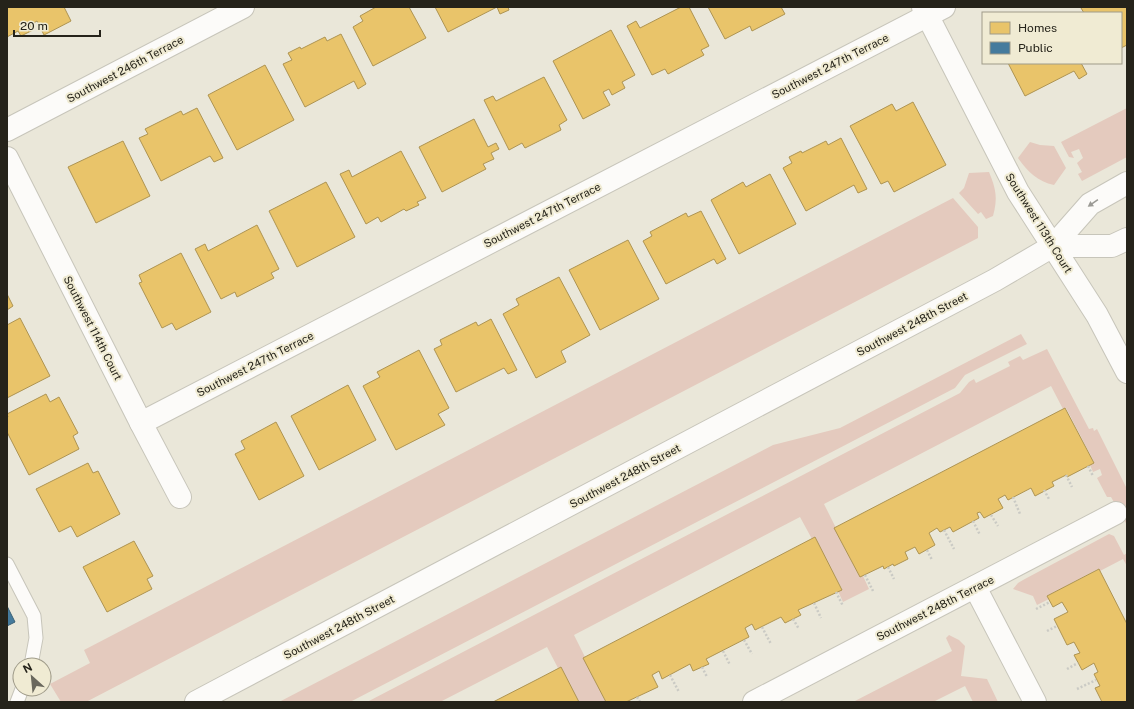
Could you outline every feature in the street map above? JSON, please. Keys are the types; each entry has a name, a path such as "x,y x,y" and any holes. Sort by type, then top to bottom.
{"street":[{"name":"Southwest 246th Terrace","path":"7,130 243,7"},
{"name":"Southwest 113th Court","path":"932,10 1018,192 1097,315 1127,372"},
{"name":"Southwest 247th Terrace","path":"141,423 932,10"},
{"name":"Southwest 114th Court","path":"7,158 141,423 180,496"},
{"name":"Southwest 248th Street","path":"196,702 995,280 1053,246 1090,204 1127,184"},
{"path":"1053,246 1112,246 1127,239"},
{"name":"Southwest 248th Terrace","path":"763,700 1116,513"},
{"path":"975,587 1035,702"}],"lane":[{"path":"7,564 34,616 36,638 32,657"}],"path":[{"path":"1088,466 1093,476"},
{"path":"1066,475 1072,487"},
{"path":"1044,490 1049,499"},
{"path":"1013,497 1020,514"},
{"path":"991,514 998,526"},
{"path":"973,521 980,535"},
{"path":"944,530 954,549"},
{"path":"927,550 932,560"},
{"path":"888,567 894,580"},
{"path":"864,575 873,591"},
{"path":"836,592 843,606"},
{"path":"1036,609 1050,602"},
{"path":"814,603 821,618"},
{"path":"793,619 799,629"},
{"path":"1047,631 1057,626"},
{"path":"762,627 771,644"},
{"path":"744,640 752,654"},
{"path":"723,651 730,665"},
{"path":"1067,669 1078,663"},
{"path":"702,667 707,677"},
{"path":"670,675 679,692"},
{"path":"1077,689 1096,680"},
{"path":"637,697 640,702"}],"shaded area":[{"path":"1127,108 1127,157 1082,181 1078,174 1082,172 1077,163 1083,158 1079,149 1071,152 1074,158 1069,157 1061,142"},
{"path":"1030,142 1040,145 1054,146 1066,168 1054,185 1038,179 1018,158"},
{"path":"989,172 995,189 996,199 993,216 986,219 981,212 978,214 959,193 964,188 969,173"},
{"path":"953,198 978,227 978,238 86,702 61,702 52,687 52,683 90,663 84,650"},
{"path":"1021,334 1027,344 965,375 955,388 350,702 279,702 773,445 840,428"},
{"path":"1047,349 1089,429 1093,428 1094,431 1097,429 1127,489 1127,525 1111,497 1107,497 1097,478 1102,475 1100,469 1093,472 1090,465 1094,462 1066,408 1063,409 1051,386 824,504 860,577 863,576 869,589 843,602 838,591 842,589 815,538 812,539 800,517 574,635 585,657 584,659 606,702 579,702 561,667 558,668 547,647 440,702 367,702 960,393 969,382 974,379 976,383 1010,366 1008,362 1020,356 1023,360"},
{"path":"1109,534 1114,536 1124,555 1127,553 1127,566 1123,559 1100,571 1098,569 1047,596 1049,599 1037,605 1033,596 1013,589 1023,580"},
{"path":"949,635 959,640 965,646 961,676 987,679 998,702 973,702 965,686 933,702 853,702 952,651 946,638"}],"building: Homes":[{"path":"7,7 64,7 71,21 44,35 37,21 30,25 33,30 21,36 18,31 7,37"},
{"path":"376,7 409,7 426,38 373,66 353,27 363,21 360,16"},
{"path":"435,7 497,7 448,32"},
{"path":"497,7 508,7 509,10 500,14"},
{"path":"681,7 689,7 709,46 701,50 704,55 668,74 665,69 652,75 627,26 636,21 640,28"},
{"path":"708,7 781,7 785,14 752,31 750,26 725,39"},
{"path":"1127,7 1127,45 1122,48 1122,12 1083,12 1081,8"},
{"path":"611,30 635,75 622,82 625,88 612,95 609,89 603,92 610,105 583,119 553,61"},
{"path":"341,34 366,84 358,89 354,81 305,107 283,64 292,60 288,53 300,47 301,49 325,37 327,41"},
{"path":"1009,64 1082,64 1087,74 1079,79 1074,71 1025,96"},
{"path":"265,65 294,120 237,150 208,95"},
{"path":"544,77 567,120 559,125 561,130 525,148 522,143 509,150 484,100 493,96 496,101"},
{"path":"913,102 946,165 894,192 888,181 881,184 850,126 892,104 896,111"},
{"path":"197,108 223,158 214,162 210,156 161,181 139,138 148,134 145,129 181,111 183,115"},
{"path":"474,119 488,147 496,143 499,149 491,153 494,159 483,164 486,169 442,192 419,147"},
{"path":"841,138 867,189 858,193 854,185 806,211 783,168 792,163 789,157 801,151 802,153 826,141 828,145"},
{"path":"123,141 150,196 96,223 68,167"},
{"path":"401,151 426,198 417,202 419,205 406,211 404,209 381,222 378,217 366,224 340,174 349,170 352,177"},
{"path":"770,174 796,224 739,254 711,200 743,182 746,187"},
{"path":"326,182 355,237 297,267 269,211"},
{"path":"701,211 726,259 717,264 714,259 666,284 643,241 652,236 650,232 686,213 688,217"},
{"path":"257,225 279,269 271,273 274,278 237,297 235,292 221,299 195,249 205,244 208,251"},
{"path":"628,240 659,299 600,330 569,270"},
{"path":"181,253 211,312 176,330 172,323 162,328 139,283 142,282 139,275"},
{"path":"559,277 590,335 561,351 566,362 536,378 503,314 519,305 516,299"},
{"path":"7,294 13,306 7,310"},
{"path":"20,318 50,376 7,398 7,325"},
{"path":"491,319 517,370 508,374 504,368 456,392 434,349 442,345 440,340 476,322 478,326"},
{"path":"419,350 449,408 438,414 445,425 396,450 363,386 380,377 377,372"},
{"path":"348,385 376,440 319,470 291,416"},
{"path":"46,394 50,402 59,397 78,433 73,436 79,449 29,475 7,432 7,414"},
{"path":"1065,408 1094,463 1067,477 1066,475 1052,482 1054,486 1035,496 1031,488 1008,500 1005,495 998,499 1003,508 984,518 980,512 977,513 979,518 953,532 950,527 940,532 937,528 929,533 935,545 919,554 915,547 905,552 908,559 884,569 883,566 860,577 834,528"},
{"path":"276,422 304,476 259,500 235,454 245,449 241,441"},
{"path":"88,463 93,473 98,471 120,514 77,537 71,526 59,532 36,489"},
{"path":"815,537 842,590 798,610 801,615 785,623 781,617 755,630 752,624 745,628 749,637 706,659 709,664 693,671 690,664 662,679 659,671 652,675 658,687 626,702 606,702 583,658"},
{"path":"134,541 153,576 147,579 152,589 107,612 83,567"},
{"path":"1099,569 1127,624 1127,702 1102,702 1095,688 1100,686 1094,674 1098,672 1094,663 1082,670 1074,655 1080,653 1074,642 1067,645 1054,619 1068,612 1062,602 1053,607 1047,596"},
{"path":"561,667 579,702 493,702 538,679"}],"building: Public":[{"path":"7,606 15,622 7,626"}]}
